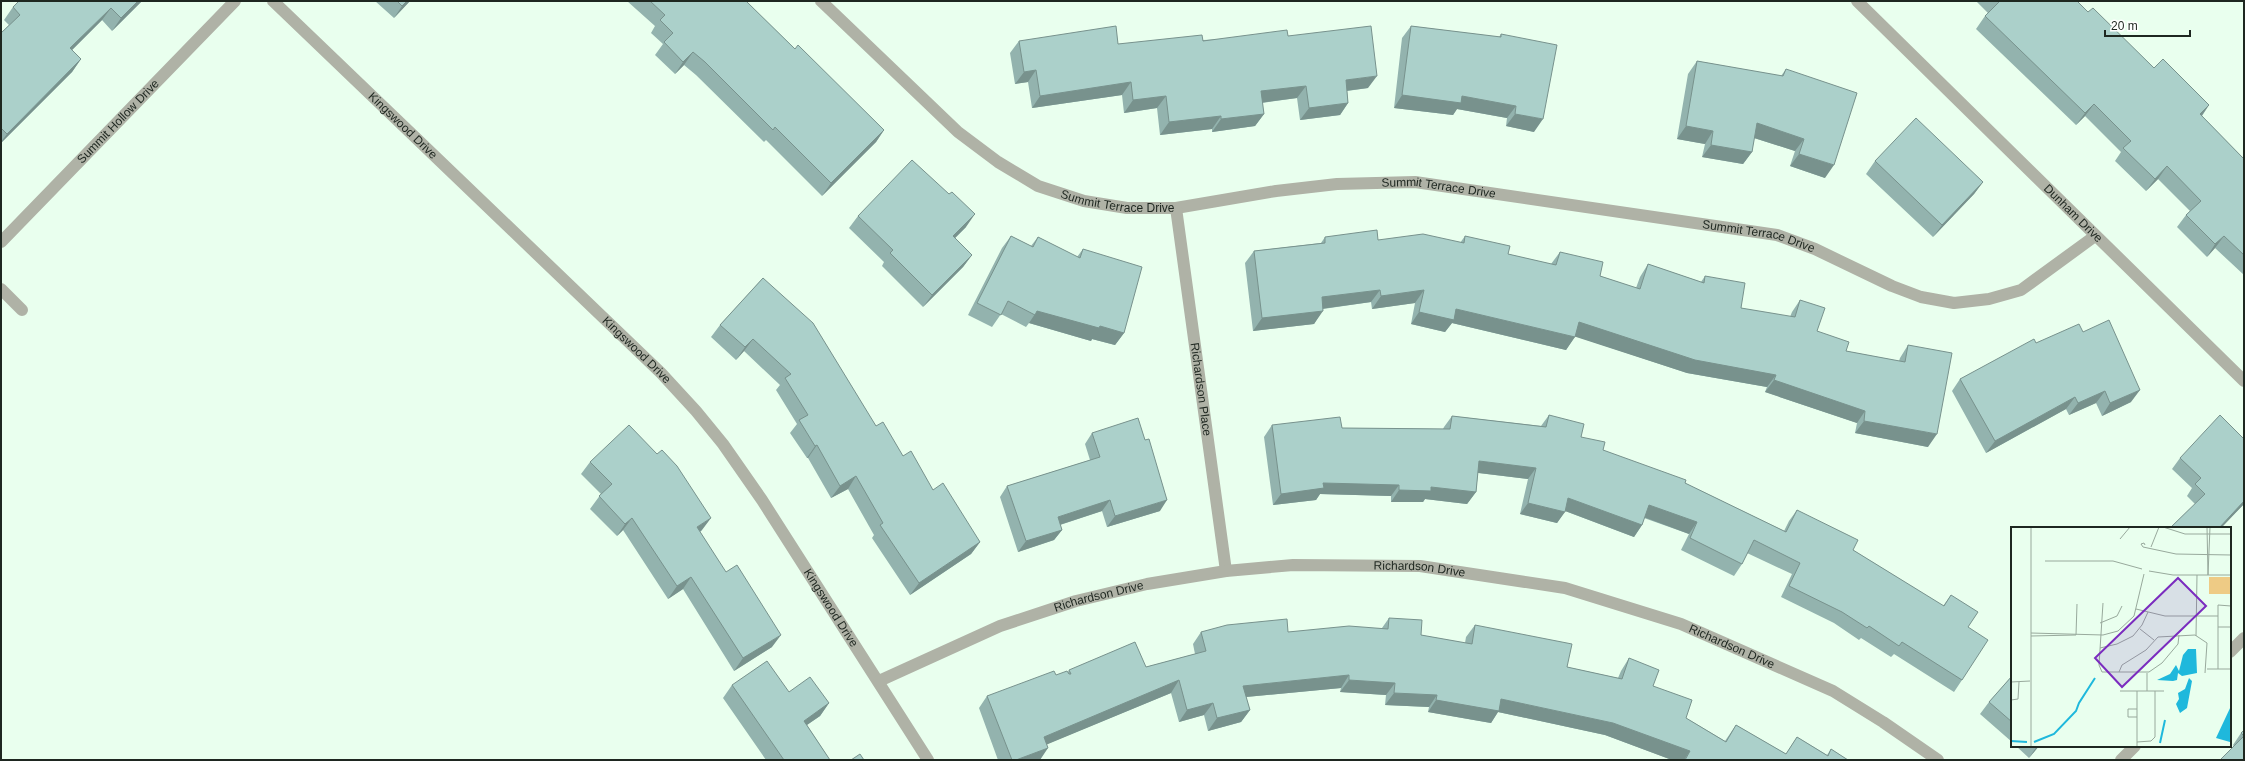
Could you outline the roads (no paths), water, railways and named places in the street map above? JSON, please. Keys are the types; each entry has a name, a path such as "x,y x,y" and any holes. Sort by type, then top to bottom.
{"street":[{"name":"Summit Hollow Drive","path":"1,242 235,1"},
{"name":"Kingswood Drive","path":"273,1 661,373 696,411 723,444 762,500 879,681 928,760"},
{"name":"Summit Terrace Drive","path":"821,1 958,132 998,162 1038,186 1084,201 1105,205 1127,208 1176,208 1276,191 1337,184 1415,182 1777,235 1815,249 1892,286 1921,297 1954,302 1989,299 2021,290 2095,236"},
{"name":"Dunham Drive","path":"1857,1 2244,381"},
{"name":"Richardson Place","path":"1176,208 1226,571"},
{"path":"1,289 22,310"},
{"name":"Richardson Drive","path":"879,681 1000,626 1062,606 1147,584 1226,571 1293,565 1420,566 1565,588 1682,624 1833,691 1883,722 1938,760"},
{"path":"2231,651 2244,638"},
{"path":"2121,760 2135,747"}]}
